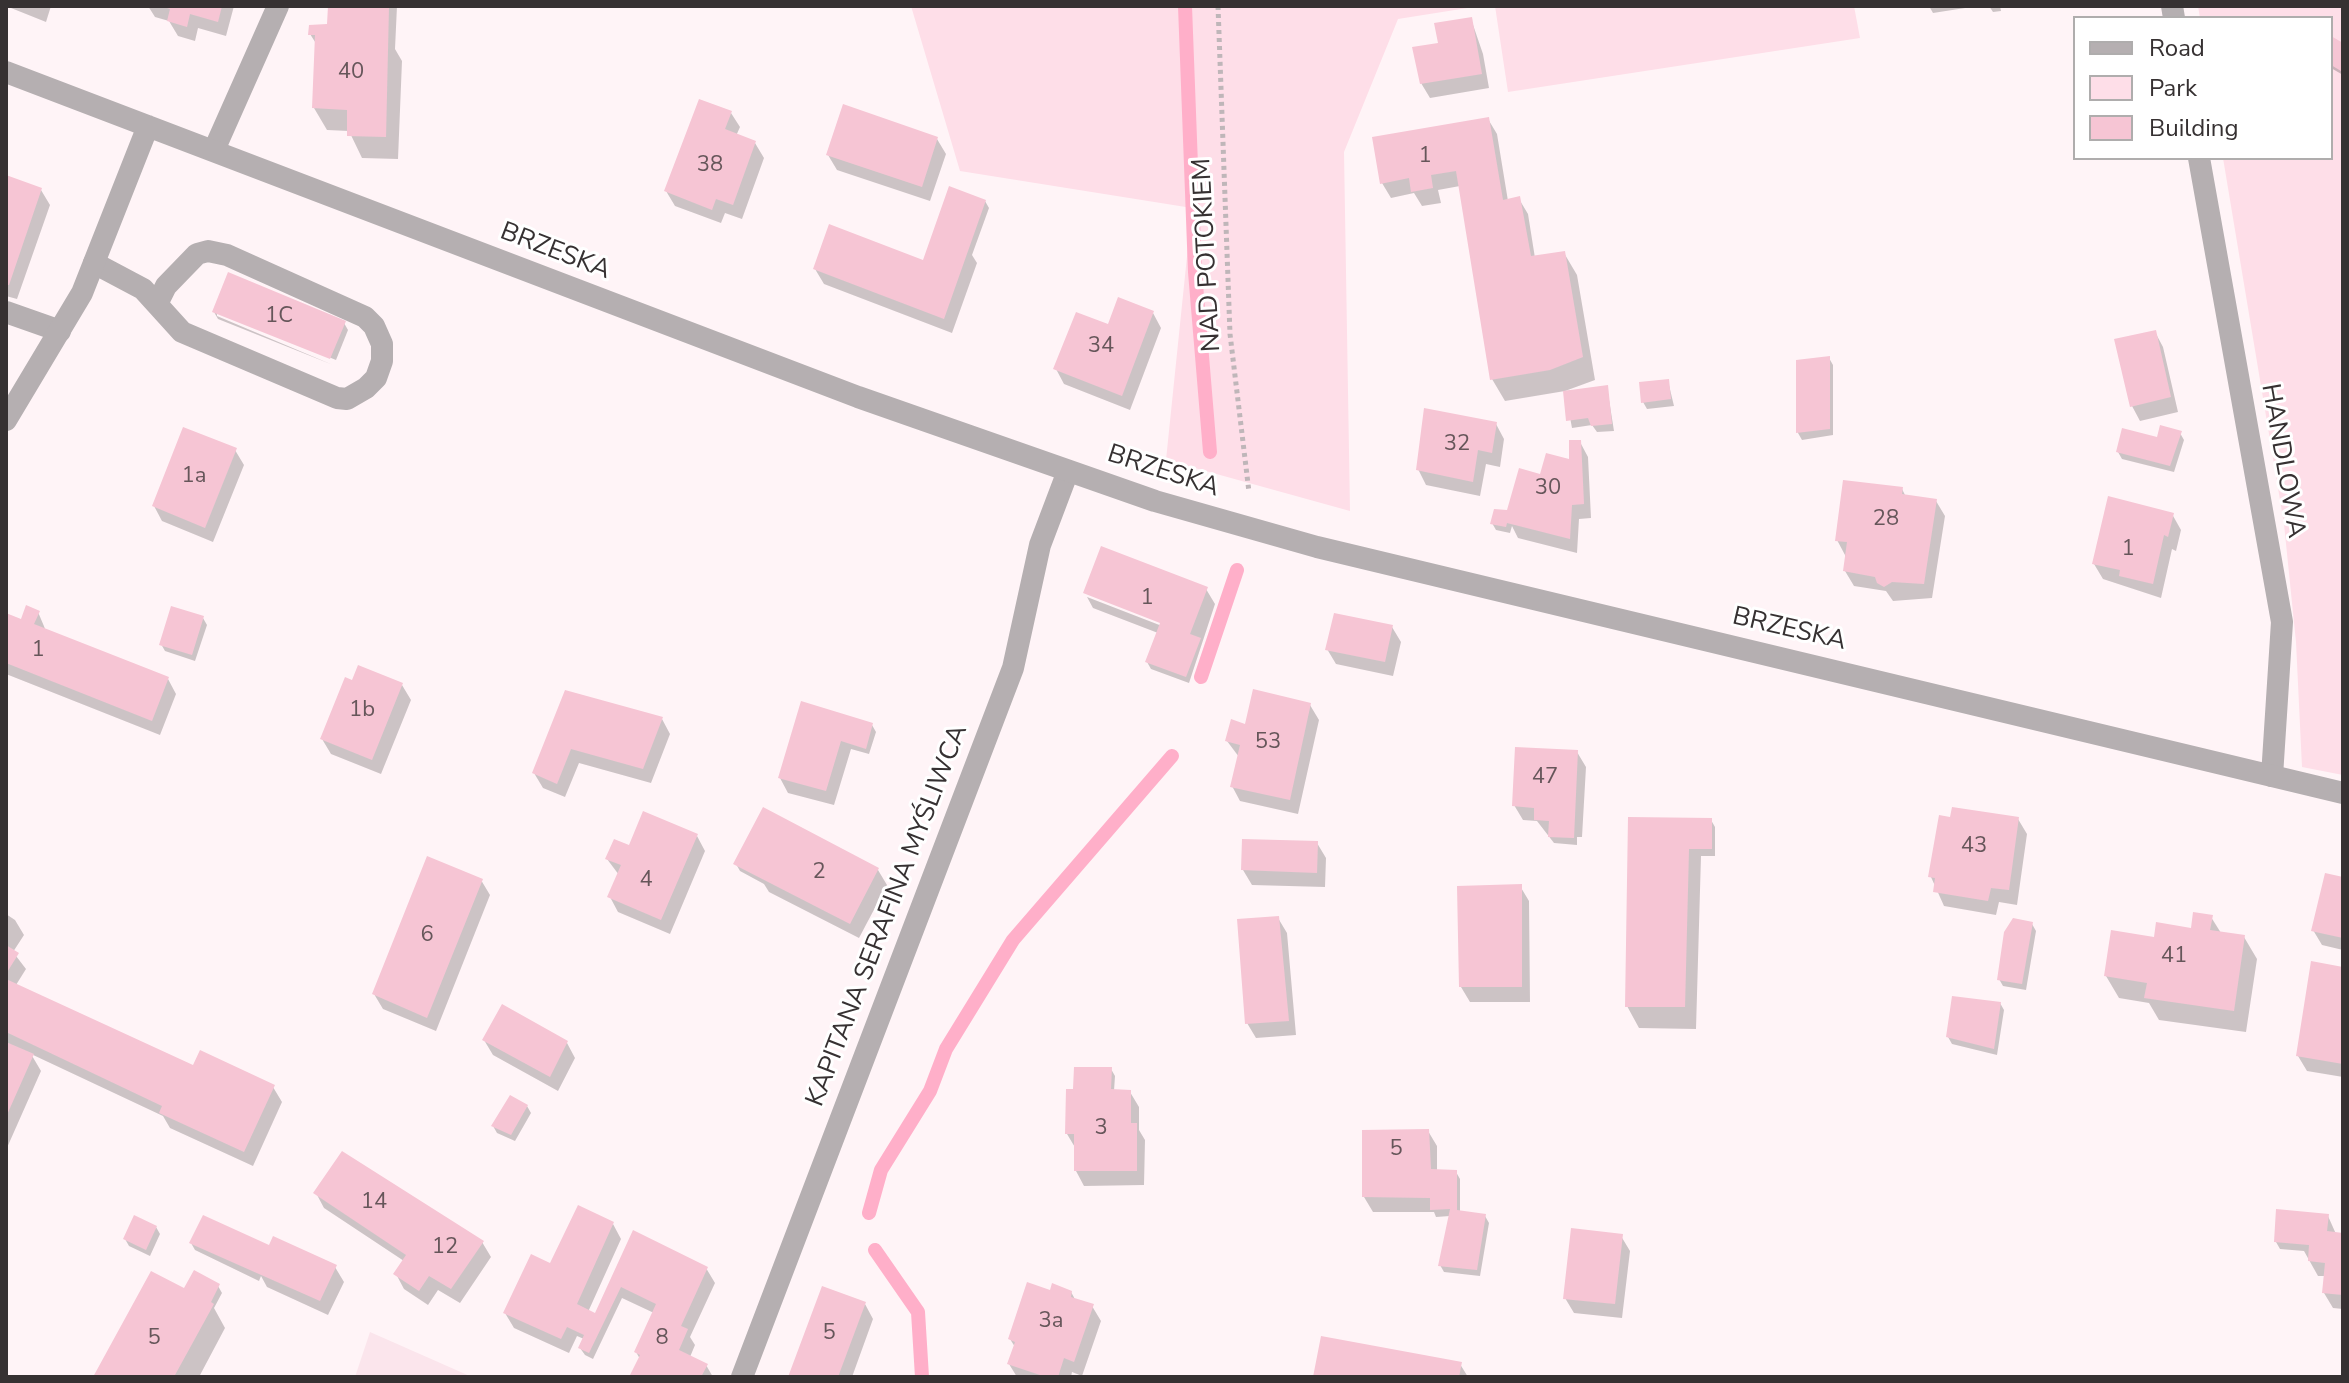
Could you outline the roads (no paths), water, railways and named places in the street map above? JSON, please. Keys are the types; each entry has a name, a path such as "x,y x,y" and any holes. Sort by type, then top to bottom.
{"street":[{"path":"214,150 278,6"},
{"name":"BRZESKA","path":"6,72 858,397 1155,501 1317,547 2343,793"},
{"path":"6,420 82,293 148,126"},
{"name":"HANDLOWA","path":"2199,160 2282,622 2272,776"},
{"path":"94,263 143,289 182,332 337,398 347,399 366,388 376,378 382,361 382,344 374,326 365,317 227,255 208,251 197,254 166,286 157,304"},
{"path":"6,312 60,331"},
{"name":"KAPITANA SERAFINA MYŚLIWCA","path":"742,1377 1013,668 1040,545 1068,471"}],"waterway":[{"path":"1185,6 1195,272 1210,452"},
{"path":"1201,677 1237,570"},
{"path":"869,1213 881,1170 930,1091 946,1049 1013,940 1172,756"},
{"path":"875,1250 918,1312 922,1377"}]}
